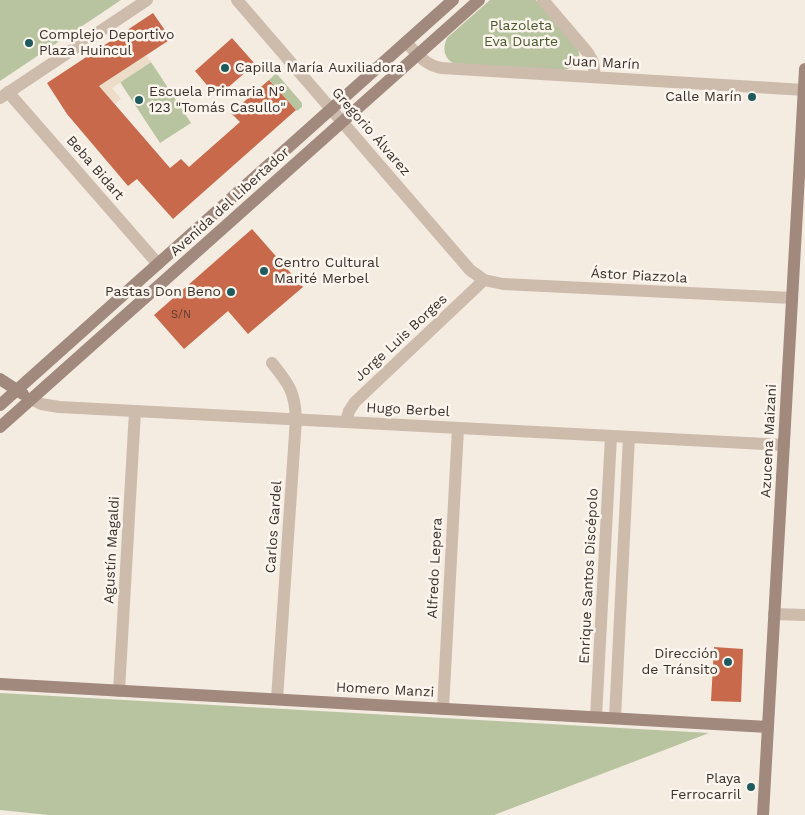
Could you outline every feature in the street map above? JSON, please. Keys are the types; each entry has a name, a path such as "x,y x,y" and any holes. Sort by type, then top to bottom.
{"main road":[{"name":"Avenida del Libertador","path":"0,405 453,0"},
{"name":"Avenida del Libertador","path":"0,427 479,0"},
{"name":"Azucena Maizani","path":"763,815 805,70"},
{"path":"0,379 31,399"},
{"name":"Homero Manzi","path":"0,684 768,727"}],"street":[{"path":"4,95 147,0"},
{"name":"Gregorio Álvarez","path":"237,0 470,270 484,280"},
{"path":"542,0 588,53 593,62 596,78"},
{"name":"Juan Marín","path":"406,42 429,65 442,68 804,90"},
{"name":"Beba Bidart","path":"4,95 158,264"},
{"name":"Ástor Piazzola","path":"484,280 496,283 792,298"},
{"name":"Jorge Luis Borges","path":"346,422 349,411 355,402 484,280"},
{"name":"Carlos Gardel","path":"272,363 286,379 292,391 296,420 277,700"},
{"name":"Hugo Berbel","path":"31,399 40,404 53,406 784,445"},
{"name":"Agustín Magaldi","path":"119,691 135,411"},
{"name":"Alfredo Lepera","path":"443,709 458,428"},
{"name":"Enrique Santos Discépolo","path":"596,717 611,436"},
{"path":"615,718 629,437"},
{"path":"774,614 805,615"}],"green space":[{"name":"Complejo Deportivo Plaza Huincul","path":"0,0 121,0 0,81"},
{"name":"Plazoleta Eva Duarte","path":"490,0 536,0 575,44 580,56 578,62 564,70 455,64 451,62 445,53 447,38"},
{"path":"151,62 191,123 160,143 120,82"},
{"path":"276,73 302,103 302,107 297,111 269,80"},
{"path":"0,693 709,733 494,815 49,815 0,810"}],"shaded area":[{"path":"146,55 151,62 112,88 121,99 115,104 99,86"}],"building":[{"path":"153,13 171,39 99,86 170,168 181,159 189,167 240,122 231,113 269,80 296,110 173,219 137,179 128,186 67,114 47,83"},
{"name":"Capilla María Auxiliadora","path":"232,38 255,64 217,97 195,71"},
{"path":"252,229 303,287 248,334 228,311 184,349 154,315"},
{"name":"Dirección de Tránsito","path":"714,647 743,649 741,702 711,701"}],"place":[{"name":"Complejo Deportivo Plaza Huincul","path":"29,43"},
{"name":"Capilla María Auxiliadora","path":"225,68"},
{"name":"Calle Marín","path":"752,97"},
{"name":"Escuela Primaria N° 123 \"Tomás Casullo\"","path":"139,100"},
{"name":"Centro Cultural Marité Merbel","path":"264,271"},
{"name":"Pastas Don Beno","path":"231,292"},
{"name":"Dirección de Tránsito","path":"728,662"},
{"name":"Playa Ferrocarril","path":"751,787"}]}
